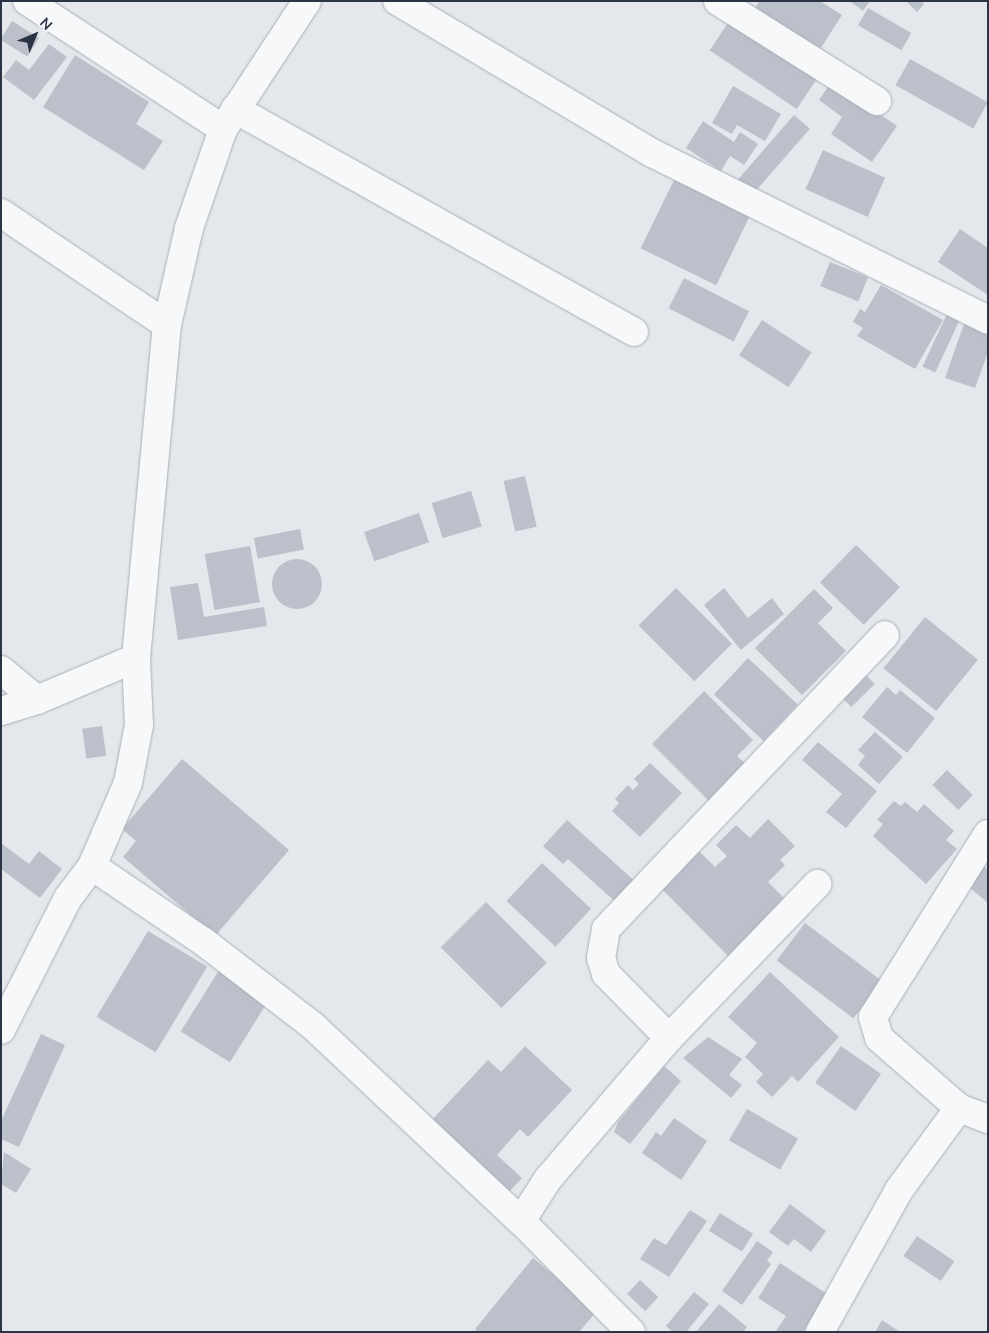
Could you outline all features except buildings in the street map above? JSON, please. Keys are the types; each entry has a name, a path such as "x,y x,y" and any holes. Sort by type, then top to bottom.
{"street":[{"path":"27,1 229,119 634,332"},
{"path":"397,1 644,148 988,320"},
{"path":"718,1 877,101"},
{"path":"1,1030 68,898 92,866 128,783 139,725 136,658 167,325 189,228 229,119 301,4"},
{"path":"1,212 167,325"},
{"path":"669,1038 606,974 601,958 606,930 885,635"},
{"path":"1,710 38,700 136,658"},
{"path":"1,670 38,700"},
{"path":"988,834 873,1017 879,1038 959,1108 988,1118"},
{"path":"92,866 204,942 312,1026 521,1221 621,1328"},
{"path":"521,1221 542,1186 669,1038 817,884"},
{"path":"820,1332 899,1190 959,1108"}]}
